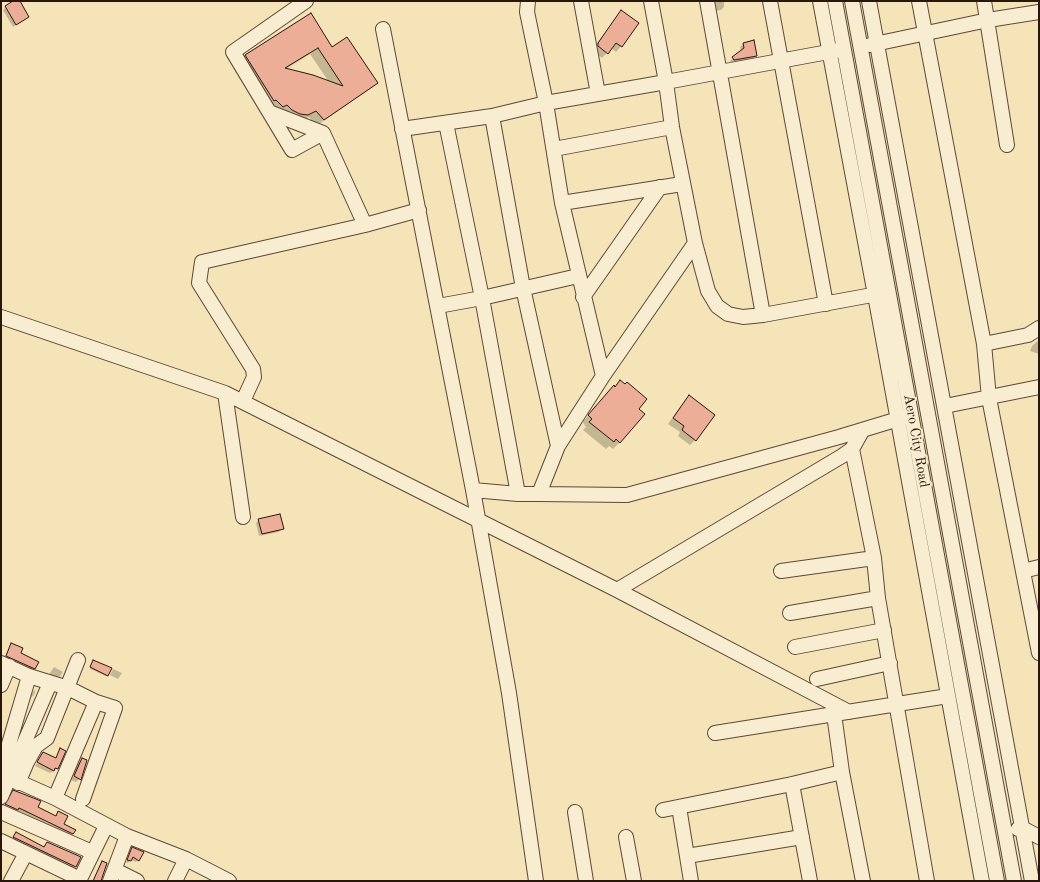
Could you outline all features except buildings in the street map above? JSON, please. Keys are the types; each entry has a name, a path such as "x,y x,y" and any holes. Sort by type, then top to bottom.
{"street":[{"path":"306,1 233,52 292,150 323,133"},
{"path":"528,1 528,12 546,103 562,203 603,376"},
{"path":"581,1 598,94"},
{"path":"651,1 682,184 708,292 717,306 728,314 743,317 882,293"},
{"path":"707,1 763,315"},
{"path":"770,1 826,304"},
{"path":"820,1 882,293 898,420 982,881"},
{"name":"Aero City Road","path":"835,1 882,293 912,415 997,881"},
{"name":"Aero City Road","path":"852,1 862,46 1014,881"},
{"path":"869,1 945,406 1032,831 1032,881"},
{"path":"919,1 984,344 989,398 1039,653"},
{"path":"984,1 1007,145"},
{"path":"862,46 988,20 1039,12"},
{"path":"383,29 473,490 509,693 536,881"},
{"path":"402,129 492,116 546,103 844,49"},
{"path":"269,112 323,133 365,225"},
{"path":"492,116 523,288 558,446"},
{"path":"446,123 482,298 518,494"},
{"path":"554,149 672,127"},
{"path":"562,203 682,184"},
{"path":"584,297 660,187"},
{"path":"243,401 254,377 253,369 199,283 202,262 365,225 419,210"},
{"path":"539,494 558,446 603,376 695,243"},
{"path":"438,306 578,276"},
{"path":"1,317 225,392 617,590 848,712"},
{"path":"984,344 1028,334"},
{"path":"945,406 1039,387"},
{"path":"225,392 243,517"},
{"path":"473,490 518,494 627,495 862,431 912,415"},
{"path":"617,590 852,449 862,431"},
{"path":"852,449 874,558 878,598 927,881"},
{"path":"781,572 874,558"},
{"path":"1023,571 1039,567"},
{"path":"790,613 878,598"},
{"path":"795,647 884,630"},
{"path":"7,777 27,762 36,746 47,738 78,660"},
{"path":"816,679 890,663"},
{"path":"1,685 5,665 30,676 68,688 96,702 115,708 83,799"},
{"path":"1,797 30,676"},
{"path":"7,777 50,683"},
{"path":"715,733 948,696"},
{"path":"56,798 96,702"},
{"path":"834,714 842,772 863,881"},
{"path":"663,810 842,772"},
{"path":"7,777 56,798 127,836 186,859 230,881"},
{"path":"792,784 810,881"},
{"path":"679,806 691,881"},
{"path":"1,812 92,852"},
{"path":"575,812 586,881"},
{"path":"1,841 79,880 106,826"},
{"path":"1005,831 1032,831"},
{"path":"127,836 112,876 137,881"},
{"path":"626,837 634,881"},
{"path":"687,856 802,837"},
{"path":"11,881 26,854"},
{"path":"175,881 186,859"}]}
